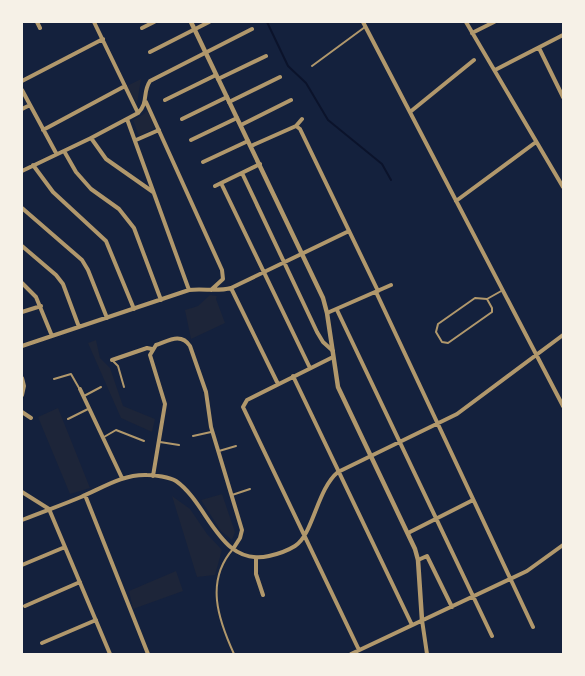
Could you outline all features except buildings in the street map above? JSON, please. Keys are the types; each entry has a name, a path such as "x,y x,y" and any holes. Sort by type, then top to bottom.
{"street":[{"path":"37,22 40,28"},
{"path":"94,22 138,113"},
{"path":"142,28 154,22"},
{"path":"191,22 323,298 327,313 338,387 408,533 418,560 422,620 427,654"},
{"path":"150,52 209,22"},
{"path":"363,22 563,406"},
{"path":"466,22 563,187"},
{"path":"472,33 494,22"},
{"path":"211,290 223,279 222,270 146,102 146,86 150,81 252,29"},
{"path":"495,70 563,35"},
{"path":"22,81 103,39"},
{"path":"539,48 563,97"},
{"path":"165,100 266,56"},
{"path":"410,112 474,60"},
{"path":"229,102 280,77"},
{"path":"43,130 125,86"},
{"path":"22,90 56,153"},
{"path":"182,119 227,96"},
{"path":"241,125 291,100"},
{"path":"22,171 56,153 64,151 91,138 138,113 146,102"},
{"path":"22,109 30,105"},
{"path":"191,140 237,118"},
{"path":"127,119 136,140 188,290"},
{"path":"203,162 296,126 302,119"},
{"path":"296,126 300,129 349,231 436,424 533,627"},
{"path":"136,140 159,130"},
{"path":"91,138 106,159 153,192"},
{"path":"456,201 536,142"},
{"path":"64,151 76,172 91,189 119,209 134,228 161,300"},
{"path":"215,186 260,164"},
{"path":"32,165 54,192 106,241 134,309"},
{"path":"242,173 317,332 333,354"},
{"path":"221,183 310,368"},
{"path":"22,208 82,260 88,270 107,318"},
{"path":"22,346 188,290 200,288 222,290 231,288 349,231"},
{"path":"22,246 63,284 79,327"},
{"path":"22,283 32,292 40,306 52,336"},
{"path":"327,313 337,310 391,285"},
{"path":"231,288 278,384"},
{"path":"22,312 40,306"},
{"path":"337,310 492,636"},
{"path":"22,520 85,496 122,478 147,475 175,480 189,492 217,532 233,549 256,559 280,554 295,546 304,536 327,483 338,472 467,408 563,336"},
{"path":"153,476 165,404 151,363 152,349 156,345 180,337 186,339 190,346 206,392 212,432 242,530 240,538 233,549"},
{"path":"112,360 147,348 152,349"},
{"path":"333,354 244,403 243,407 359,650"},
{"path":"294,376 338,472 412,625"},
{"path":"22,378 24,386 22,395"},
{"path":"80,389 122,478"},
{"path":"22,412 30,418"},
{"path":"22,492 49,509 110,654"},
{"path":"85,496 148,654"},
{"path":"408,533 473,500"},
{"path":"351,654 527,571 563,545"},
{"path":"22,565 65,547"},
{"path":"418,560 427,556 452,607"},
{"path":"256,559 256,574 263,595"},
{"path":"25,606 80,582"},
{"path":"42,643 96,620"}],"lane":[{"path":"312,66 365,27"},
{"path":"487,299 492,308 492,312 448,343 442,342 436,332 438,324 475,298 487,299 503,290"},
{"path":"112,360 118,366 124,387"},
{"path":"54,379 71,374 80,389"},
{"path":"83,396 101,387"},
{"path":"68,419 89,409"},
{"path":"103,437 116,430 144,441"},
{"path":"193,436 212,432"},
{"path":"159,442 179,445"},
{"path":"218,452 236,446"},
{"path":"231,495 250,489"},
{"path":"233,549 226,557 216,589 216,606 234,654"}],"shaded area":[{"path":"141,79 137,104 127,86"},
{"path":"147,110 155,128 139,136 133,120 144,114"},
{"path":"210,295 217,296 216,299 225,323 191,339 185,310 198,306"},
{"path":"96,340 100,358 110,368 123,406 155,419 152,432 121,418 88,343"},
{"path":"58,408 90,488 70,494 38,417"},
{"path":"222,494 235,532 232,540 221,531 201,500"},
{"path":"172,496 190,509 207,534 222,550 215,575 197,577"},
{"path":"176,571 183,591 133,609 129,591"}],"waterway":[{"path":"267,22 288,66 306,83 328,120 382,164 391,180"}]}
